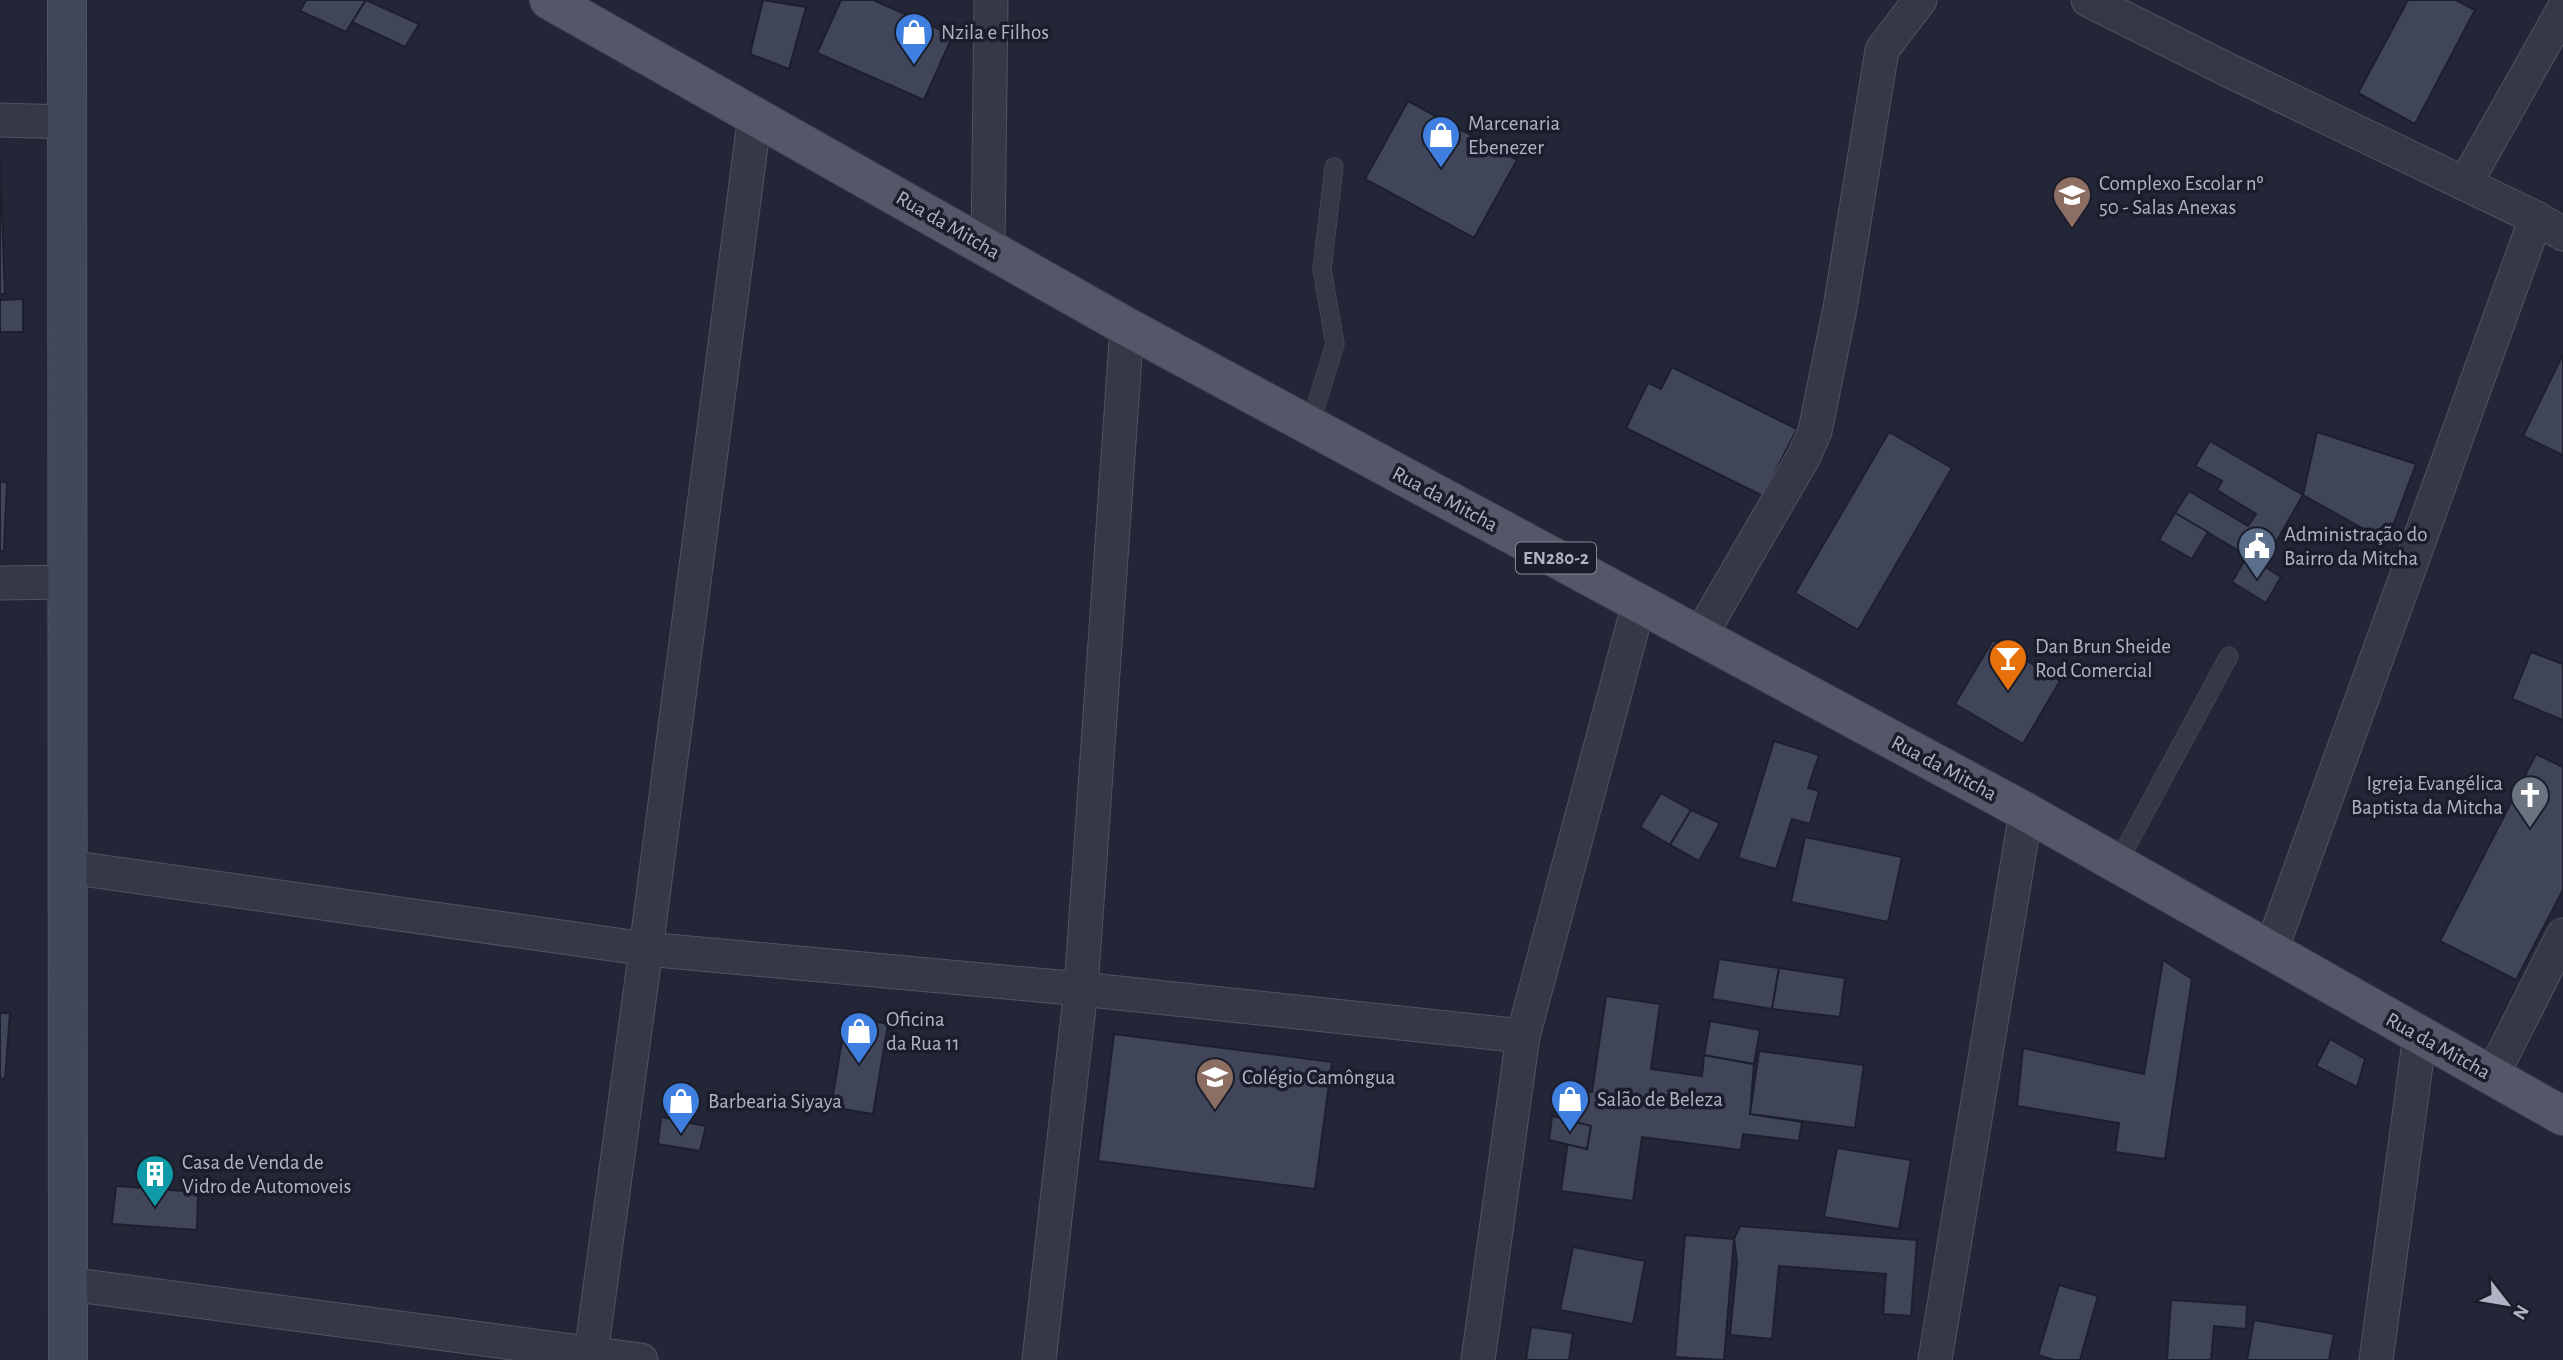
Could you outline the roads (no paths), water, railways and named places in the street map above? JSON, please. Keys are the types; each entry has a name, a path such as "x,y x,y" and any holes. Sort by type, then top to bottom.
{"main road":[{"path":"67,0 68,1360"},
{"name":"Rua da Mitcha","path":"549,0 1127,327 2026,812 2270,953 2563,1116"}],"street":[{"path":"988,247 991,0"},
{"path":"1700,636 1804,456 1815,430 1840,308 1882,50 1920,0"},
{"path":"2088,0 2550,225 2270,953"},
{"path":"2465,184 2563,10"},
{"path":"591,1354 755,115"},
{"path":"0,120 67,122"},
{"path":"1039,1360 1081,989 1127,327"},
{"path":"0,583 68,582"},
{"path":"1478,1360 1523,1036 1639,603"},
{"path":"1935,1360 2026,812"},
{"path":"68,867 646,948 1081,989 1523,1036"},
{"path":"2492,1076 2563,935"},
{"path":"2376,1360 2420,1035"},
{"path":"68,1284 641,1360"}],"lane":[{"path":"1310,425 1335,344 1322,269 1334,167"},
{"path":"2117,864 2229,656"}],"place":[{"name":"Nzila e Filhos","path":"914,66"},
{"name":"Marcenaria Ebenezer","path":"1441,169"},
{"name":"Complexo Escolar nº 50 - Salas Anexas","path":"2072,229"},
{"name":"Administração do Bairro da Mitcha","path":"2257,580"},
{"name":"Dan Brun Sheide Rod Comercial","path":"2008,692"},
{"name":"Igreja Evangélica Baptista da Mitcha","path":"2530,829"},
{"name":"Oficina da Rua 11","path":"859,1065"},
{"name":"Colégio Camôngua","path":"1215,1111"},
{"name":"Salão de Beleza","path":"1570,1133"},
{"name":"Barbearia Siyaya","path":"681,1135"},
{"name":"Casa de Venda de Vidro de Automoveis","path":"155,1208"}]}
